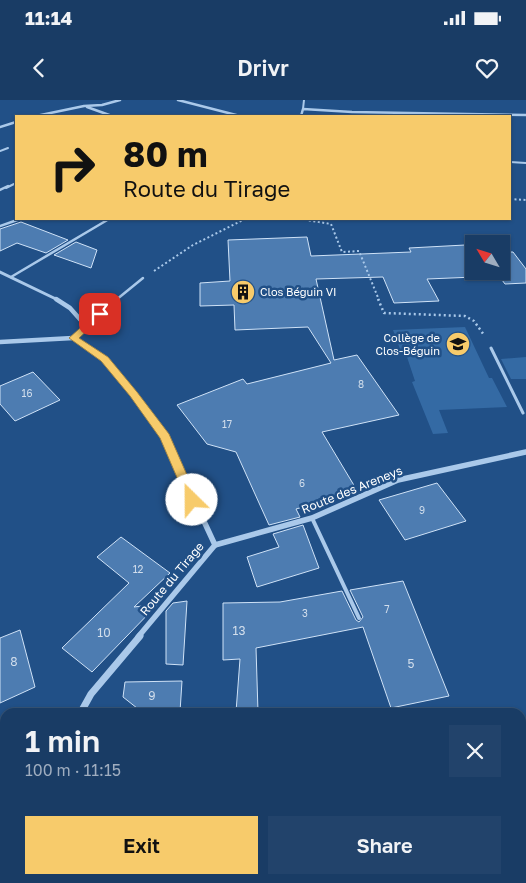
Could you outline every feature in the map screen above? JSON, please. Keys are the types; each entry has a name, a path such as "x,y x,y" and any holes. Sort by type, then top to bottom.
{"street":[{"path":"41,115 84,106 102,106 120,100"},
{"path":"178,100 236,115"},
{"path":"84,106 109,115"},
{"path":"301,115 303,109 482,115"},
{"path":"511,116 526,116"},
{"path":"0,127 15,122"},
{"path":"0,272 74,310 86,326 73,338 0,342"},
{"name":"Route du Tirage","path":"73,338 104,359 134,394 165,437 192,500 215,545 91,694 83,708"},
{"name":"Route des Areneys","path":"215,545 312,518 398,480 526,452"}],"lane":[{"path":"303,109 304,100"},
{"path":"0,151 8,148"},
{"path":"511,162 526,164"},
{"path":"0,190 15,183"},
{"path":"0,226 17,220"},
{"path":"11,277 107,220"},
{"path":"86,326 143,278"},
{"path":"491,348 523,413"},
{"path":"312,518 359,618"}],"path":[{"path":"511,199 526,200"},
{"path":"143,278 193,246 243,220"},
{"path":"306,220 331,224 342,252 359,251 384,313 465,316 474,321 491,348"}],"shaded area":[{"path":"465,327 489,378 492,378 507,407 439,410 448,433 433,434 412,382 415,381 407,357 403,357 393,330"},
{"path":"526,357 526,379 511,379 501,359"}],"building":[{"path":"21,222 68,240 46,253 17,243 0,251 0,229"},
{"path":"307,237 311,256 411,252 409,248 465,245 465,277 427,279 439,301 394,303 383,277 316,279 334,360 357,355 399,415 322,432 358,492 296,509 300,517 269,525 236,452 207,444 177,405 243,379 247,384 331,363 308,327 235,330 234,305 200,306 200,283 230,281 228,240"},
{"path":"76,242 97,250 91,268 54,255"},
{"path":"510,252 513,252 526,269 526,283 505,284 502,280 510,280"},
{"path":"33,372 60,400 15,421 0,404 0,386"},
{"path":"437,483 466,521 405,540 379,500"},
{"path":"303,525 319,568 257,587 247,557 279,547 273,534"},
{"path":"121,537 170,573 134,607 158,604 92,672 62,648 129,583 97,557"},
{"path":"403,581 449,696 391,708 363,627 256,648 258,708 236,708 240,659 223,660 223,603 280,602 342,591 356,620 359,622 363,617 350,590"},
{"path":"187,601 183,665 166,664 166,611 173,603"},
{"path":"20,630 35,687 0,703 0,638"},
{"path":"182,681 180,708 137,708 123,697 125,682"}],"place":[{"name":"Clos Béguin VI","path":"243,292"},
{"name":"Collège de Clos-Béguin","path":"458,344"}],"route":[{"path":"100,314 73,338 104,359 134,394 165,437 192,500"}]}
